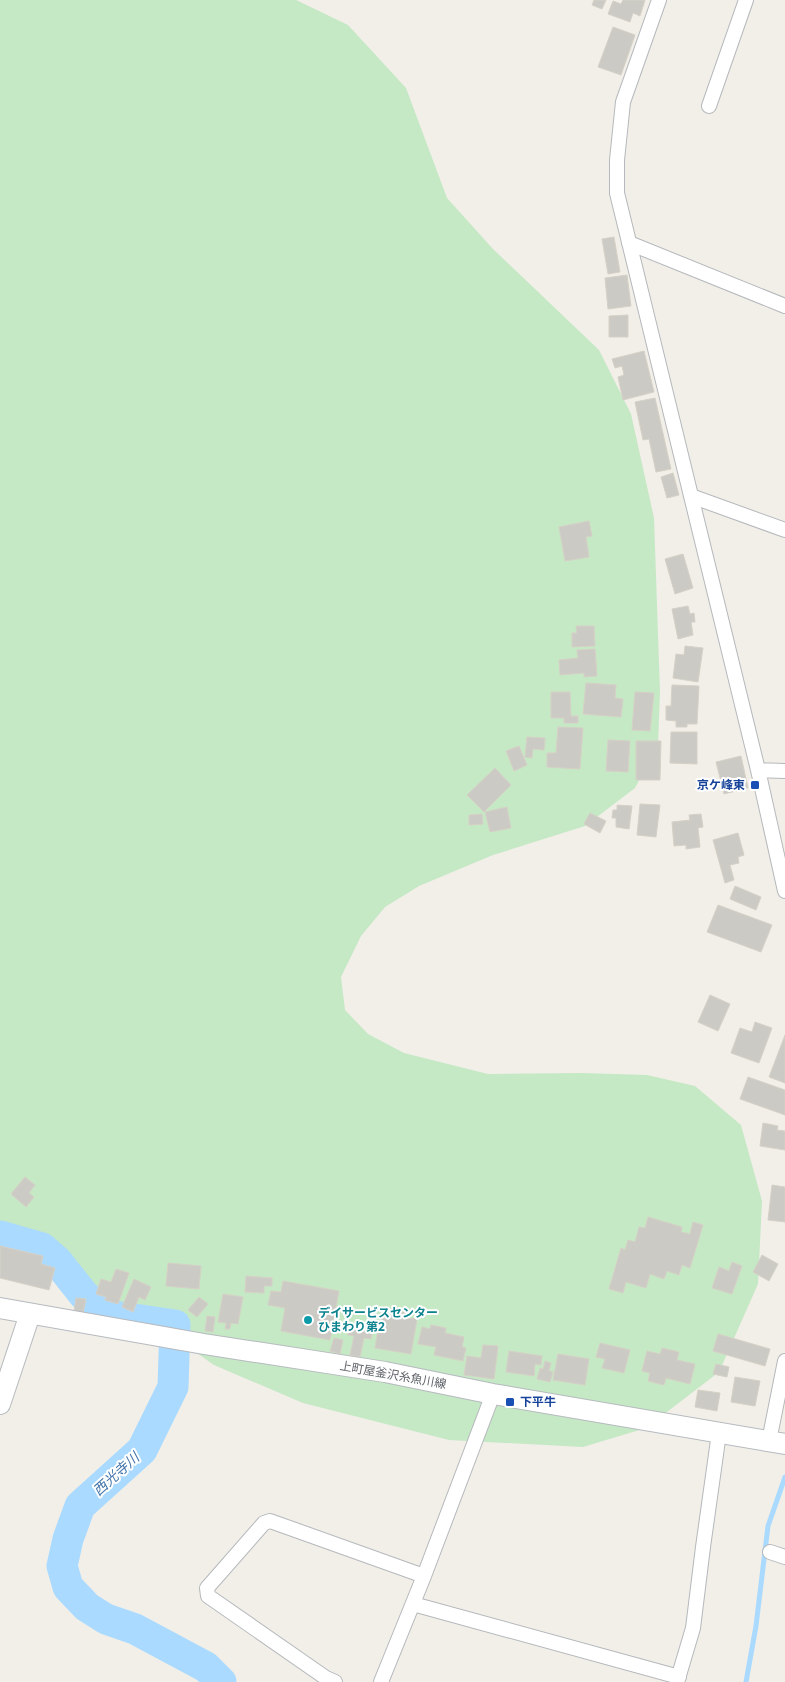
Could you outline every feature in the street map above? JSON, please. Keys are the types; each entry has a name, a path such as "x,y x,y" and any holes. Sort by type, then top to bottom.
{"main road":[{"name":"上町屋釜沢糸魚川線","path":"0,1308 204,1344 385,1372 493,1394 777,1443"},
{"path":"0,1404 30,1314"}],"street":[{"path":"659,0 623,102 617,160 617,193 758,770 785,891"},
{"path":"710,106 746,0"},
{"path":"629,243 785,306"},
{"path":"691,496 785,530"},
{"path":"758,770 785,771"},
{"path":"777,1443 785,1361"},
{"path":"381,1682 424,1576 493,1394"},
{"path":"413,1604 678,1679 694,1628 719,1433"},
{"path":"335,1682 326,1678 208,1596 207,1588 264,1523 270,1521 424,1576"},
{"path":"770,1552 785,1557"}],"green space":[{"path":"0,0 296,0 348,25 406,88 447,198 493,249 599,350 631,414 654,518 660,692 658,744 635,788 585,826 493,855 419,886 385,907 361,936 341,977 345,1010 368,1034 404,1053 488,1074 581,1073 647,1075 695,1086 741,1125 762,1201 758,1284 719,1372 646,1428 583,1447 449,1440 303,1403 214,1365 141,1314 68,1275 0,1264"}],"building":[{"path":"594,0 606,0 602,9 592,5"},
{"path":"623,0 645,0 640,16 633,13 630,22 608,14 613,1 621,4"},
{"path":"613,27 635,35 621,75 598,67"},
{"path":"614,237 620,272 608,274 602,239"},
{"path":"627,275 631,306 608,309 605,278"},
{"path":"628,315 628,337 609,337 609,316"},
{"path":"644,351 654,392 623,400 618,377 624,375 622,366 615,368 612,359"},
{"path":"655,398 671,469 656,472 649,439 643,440 635,402"},
{"path":"673,473 679,495 667,498 661,477"},
{"path":"589,521 592,536 586,537 589,557 565,561 559,527"},
{"path":"683,554 693,588 675,594 665,559"},
{"path":"688,606 690,614 694,613 695,622 691,622 693,635 678,639 672,609"},
{"path":"576,626 594,626 595,646 572,647 572,633 577,633"},
{"path":"685,646 703,648 698,682 673,678 676,654 684,655"},
{"path":"595,649 597,676 584,677 584,673 560,675 559,660 578,658 577,650"},
{"path":"586,683 616,685 615,698 623,699 621,717 583,714"},
{"path":"672,685 699,686 697,724 687,724 687,727 676,727 676,721 666,720 666,706 671,706"},
{"path":"551,692 570,692 571,716 578,716 578,723 564,723 564,718 551,718"},
{"path":"635,692 654,693 650,731 632,730"},
{"path":"558,727 583,728 580,769 547,767 547,753 556,753"},
{"path":"671,732 697,732 697,764 670,763"},
{"path":"527,737 545,738 544,750 533,749 532,758 525,757"},
{"path":"608,740 630,741 628,772 606,771"},
{"path":"636,741 661,741 660,780 636,780"},
{"path":"519,746 527,765 514,771 506,751"},
{"path":"741,756 748,788 724,794 716,762"},
{"path":"495,768 511,785 484,812 467,795"},
{"path":"640,804 660,805 656,837 637,835"},
{"path":"617,805 632,806 629,829 616,827 616,818 612,818 613,810 617,810"},
{"path":"507,807 511,828 490,832 485,812"},
{"path":"590,813 606,821 600,833 584,824"},
{"path":"482,814 483,824 469,825 469,815"},
{"path":"701,814 703,827 698,828 700,847 686,849 686,845 674,846 672,822 690,820 689,815"},
{"path":"738,833 744,855 738,857 739,863 730,865 734,880 725,883 713,840"},
{"path":"735,886 761,897 756,910 730,899"},
{"path":"718,905 772,925 761,952 707,932"},
{"path":"710,995 730,1004 718,1031 698,1022"},
{"path":"755,1022 772,1028 759,1063 731,1053 740,1028 752,1032"},
{"path":"785,1035 785,1083 769,1077"},
{"path":"748,1077 785,1090 785,1115 740,1099"},
{"path":"763,1123 778,1126 777,1130 785,1131 785,1150 760,1146"},
{"path":"25,1177 35,1185 29,1193 34,1197 26,1207 11,1194"},
{"path":"772,1185 785,1187 785,1222 768,1220"},
{"path":"648,1217 682,1227 681,1232 690,1234 693,1222 703,1225 690,1268 682,1265 679,1275 667,1271 664,1279 650,1274 646,1288 626,1282 623,1293 609,1289 621,1248 625,1250 628,1240 635,1242 639,1227 645,1228"},
{"path":"0,1246 43,1256 41,1264 55,1268 49,1290 0,1278"},
{"path":"762,1255 778,1264 769,1281 753,1272"},
{"path":"732,1262 742,1266 732,1294 712,1288 719,1267 729,1271"},
{"path":"168,1263 201,1266 199,1289 166,1286"},
{"path":"116,1269 129,1273 118,1304 105,1300 106,1297 96,1294 101,1279 111,1282"},
{"path":"246,1276 272,1278 272,1286 264,1286 264,1293 245,1292"},
{"path":"134,1279 151,1287 145,1300 139,1297 133,1312 122,1307"},
{"name":"デイサービスセンター ひまわり第2","path":"283,1281 339,1291 330,1340 281,1331 285,1308 268,1305 271,1291 281,1292"},
{"path":"223,1294 243,1297 238,1324 231,1323 230,1329 225,1329 226,1323 218,1322"},
{"path":"199,1297 208,1304 197,1317 188,1310"},
{"path":"76,1298 86,1299 83,1313 74,1312"},
{"path":"387,1308 409,1312 408,1318 417,1319 411,1354 375,1348 381,1311 386,1312"},
{"path":"207,1316 215,1317 213,1332 205,1331"},
{"path":"351,1324 373,1328 371,1339 364,1338 360,1357 350,1355 354,1336 348,1335"},
{"path":"431,1325 446,1328 445,1333 464,1337 462,1347 466,1348 463,1361 434,1355 436,1347 418,1344 422,1327 430,1329"},
{"path":"718,1334 770,1349 765,1366 713,1351"},
{"path":"334,1338 343,1340 340,1354 330,1351"},
{"path":"600,1343 630,1350 624,1373 602,1368 605,1359 596,1357"},
{"path":"483,1345 498,1346 494,1379 464,1375 467,1356 481,1358"},
{"path":"662,1348 679,1352 677,1360 695,1364 690,1384 666,1378 664,1385 648,1381 650,1373 642,1371 647,1351 660,1354"},
{"path":"509,1351 542,1356 541,1365 535,1364 534,1376 506,1372"},
{"path":"558,1354 589,1359 585,1385 553,1380"},
{"path":"545,1361 551,1363 549,1371 553,1372 550,1382 537,1379 540,1368 543,1369"},
{"path":"716,1364 729,1367 727,1377 713,1374"},
{"path":"735,1377 760,1381 755,1406 731,1402"},
{"path":"698,1390 720,1393 717,1411 695,1407"}],"waterway":[{"name":"西光寺川","path":"0,1236 42,1248 57,1261 84,1295 107,1315 175,1325 173,1387 142,1450 80,1506 68,1539 62,1566 68,1587 87,1607 106,1619 135,1629 206,1667 221,1682"},
{"path":"746,1682 756,1626 768,1526 785,1477"}],"place":[{"name":"京ケ峰東","path":"755,785"},
{"name":"デイサービスセンター ひまわり第2","path":"308,1320"},
{"name":"下平牛","path":"510,1402"}]}
